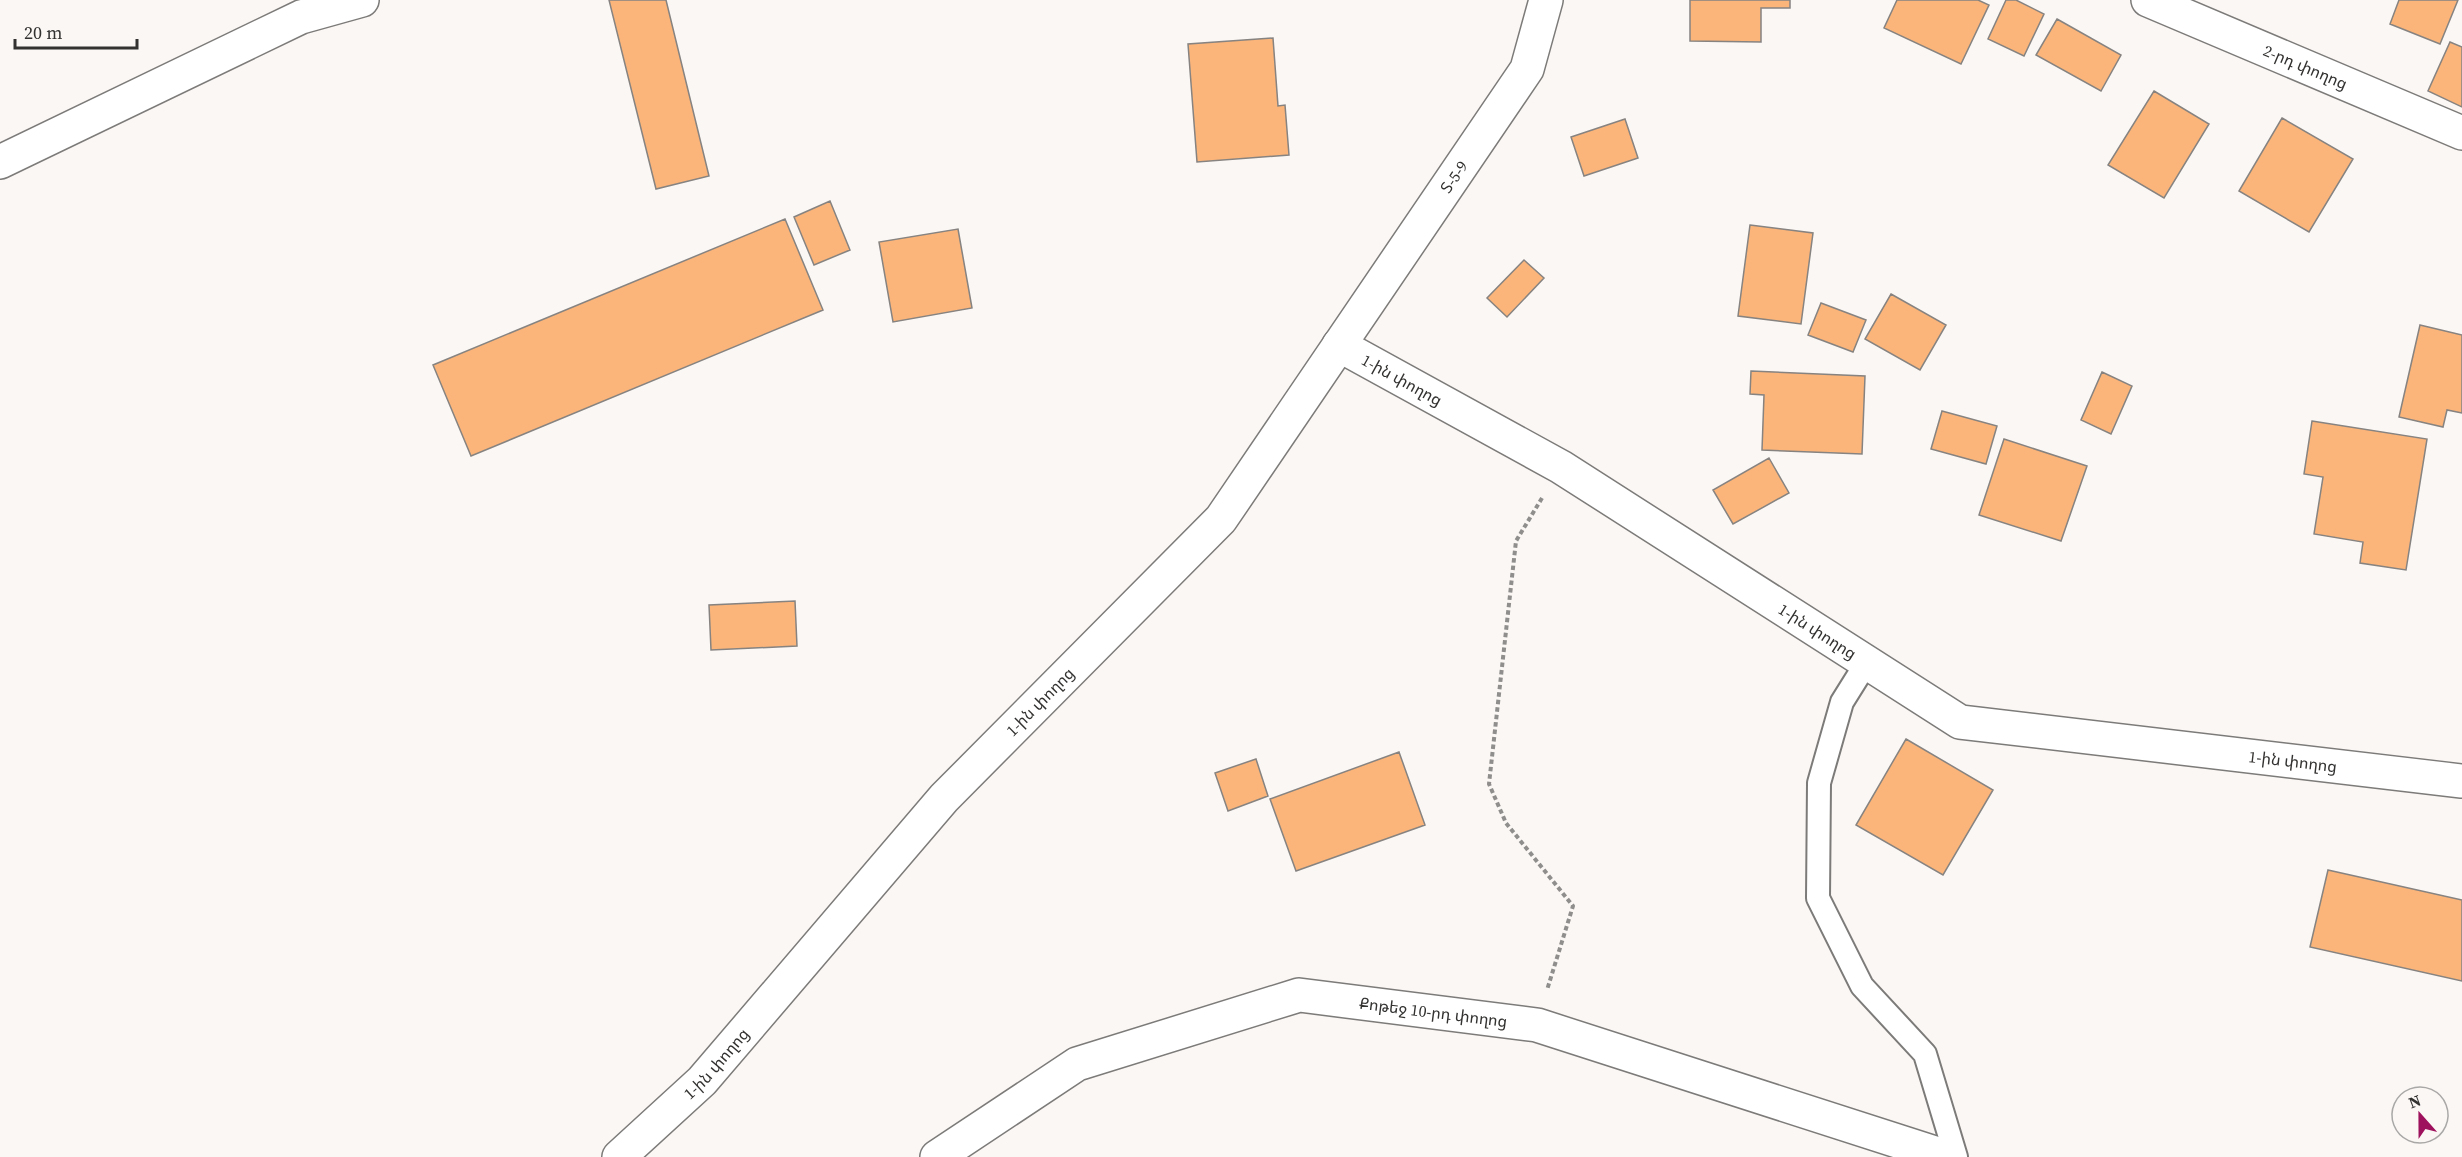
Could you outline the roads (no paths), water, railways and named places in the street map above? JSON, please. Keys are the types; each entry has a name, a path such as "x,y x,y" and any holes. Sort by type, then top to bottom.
{"street":[{"path":"0,162 301,17 362,0"},
{"name":"Տ-5-9","path":"1338,345 1527,69 1546,0"},
{"name":"2-րդ փողոց","path":"2148,0 2462,134"},
{"name":"1-ին փողոց","path":"619,1157 702,1081 944,798 1221,519 1338,345 1561,467 1960,722 2462,781"},
{"name":"Քոթեջ 10-րդ փողոց","path":"937,1157 1077,1064 1299,995 1537,1025 1947,1157"}],"lane":[{"path":"1867,663 1842,702 1819,783 1818,898 1862,986 1925,1054 1956,1157"}]}
